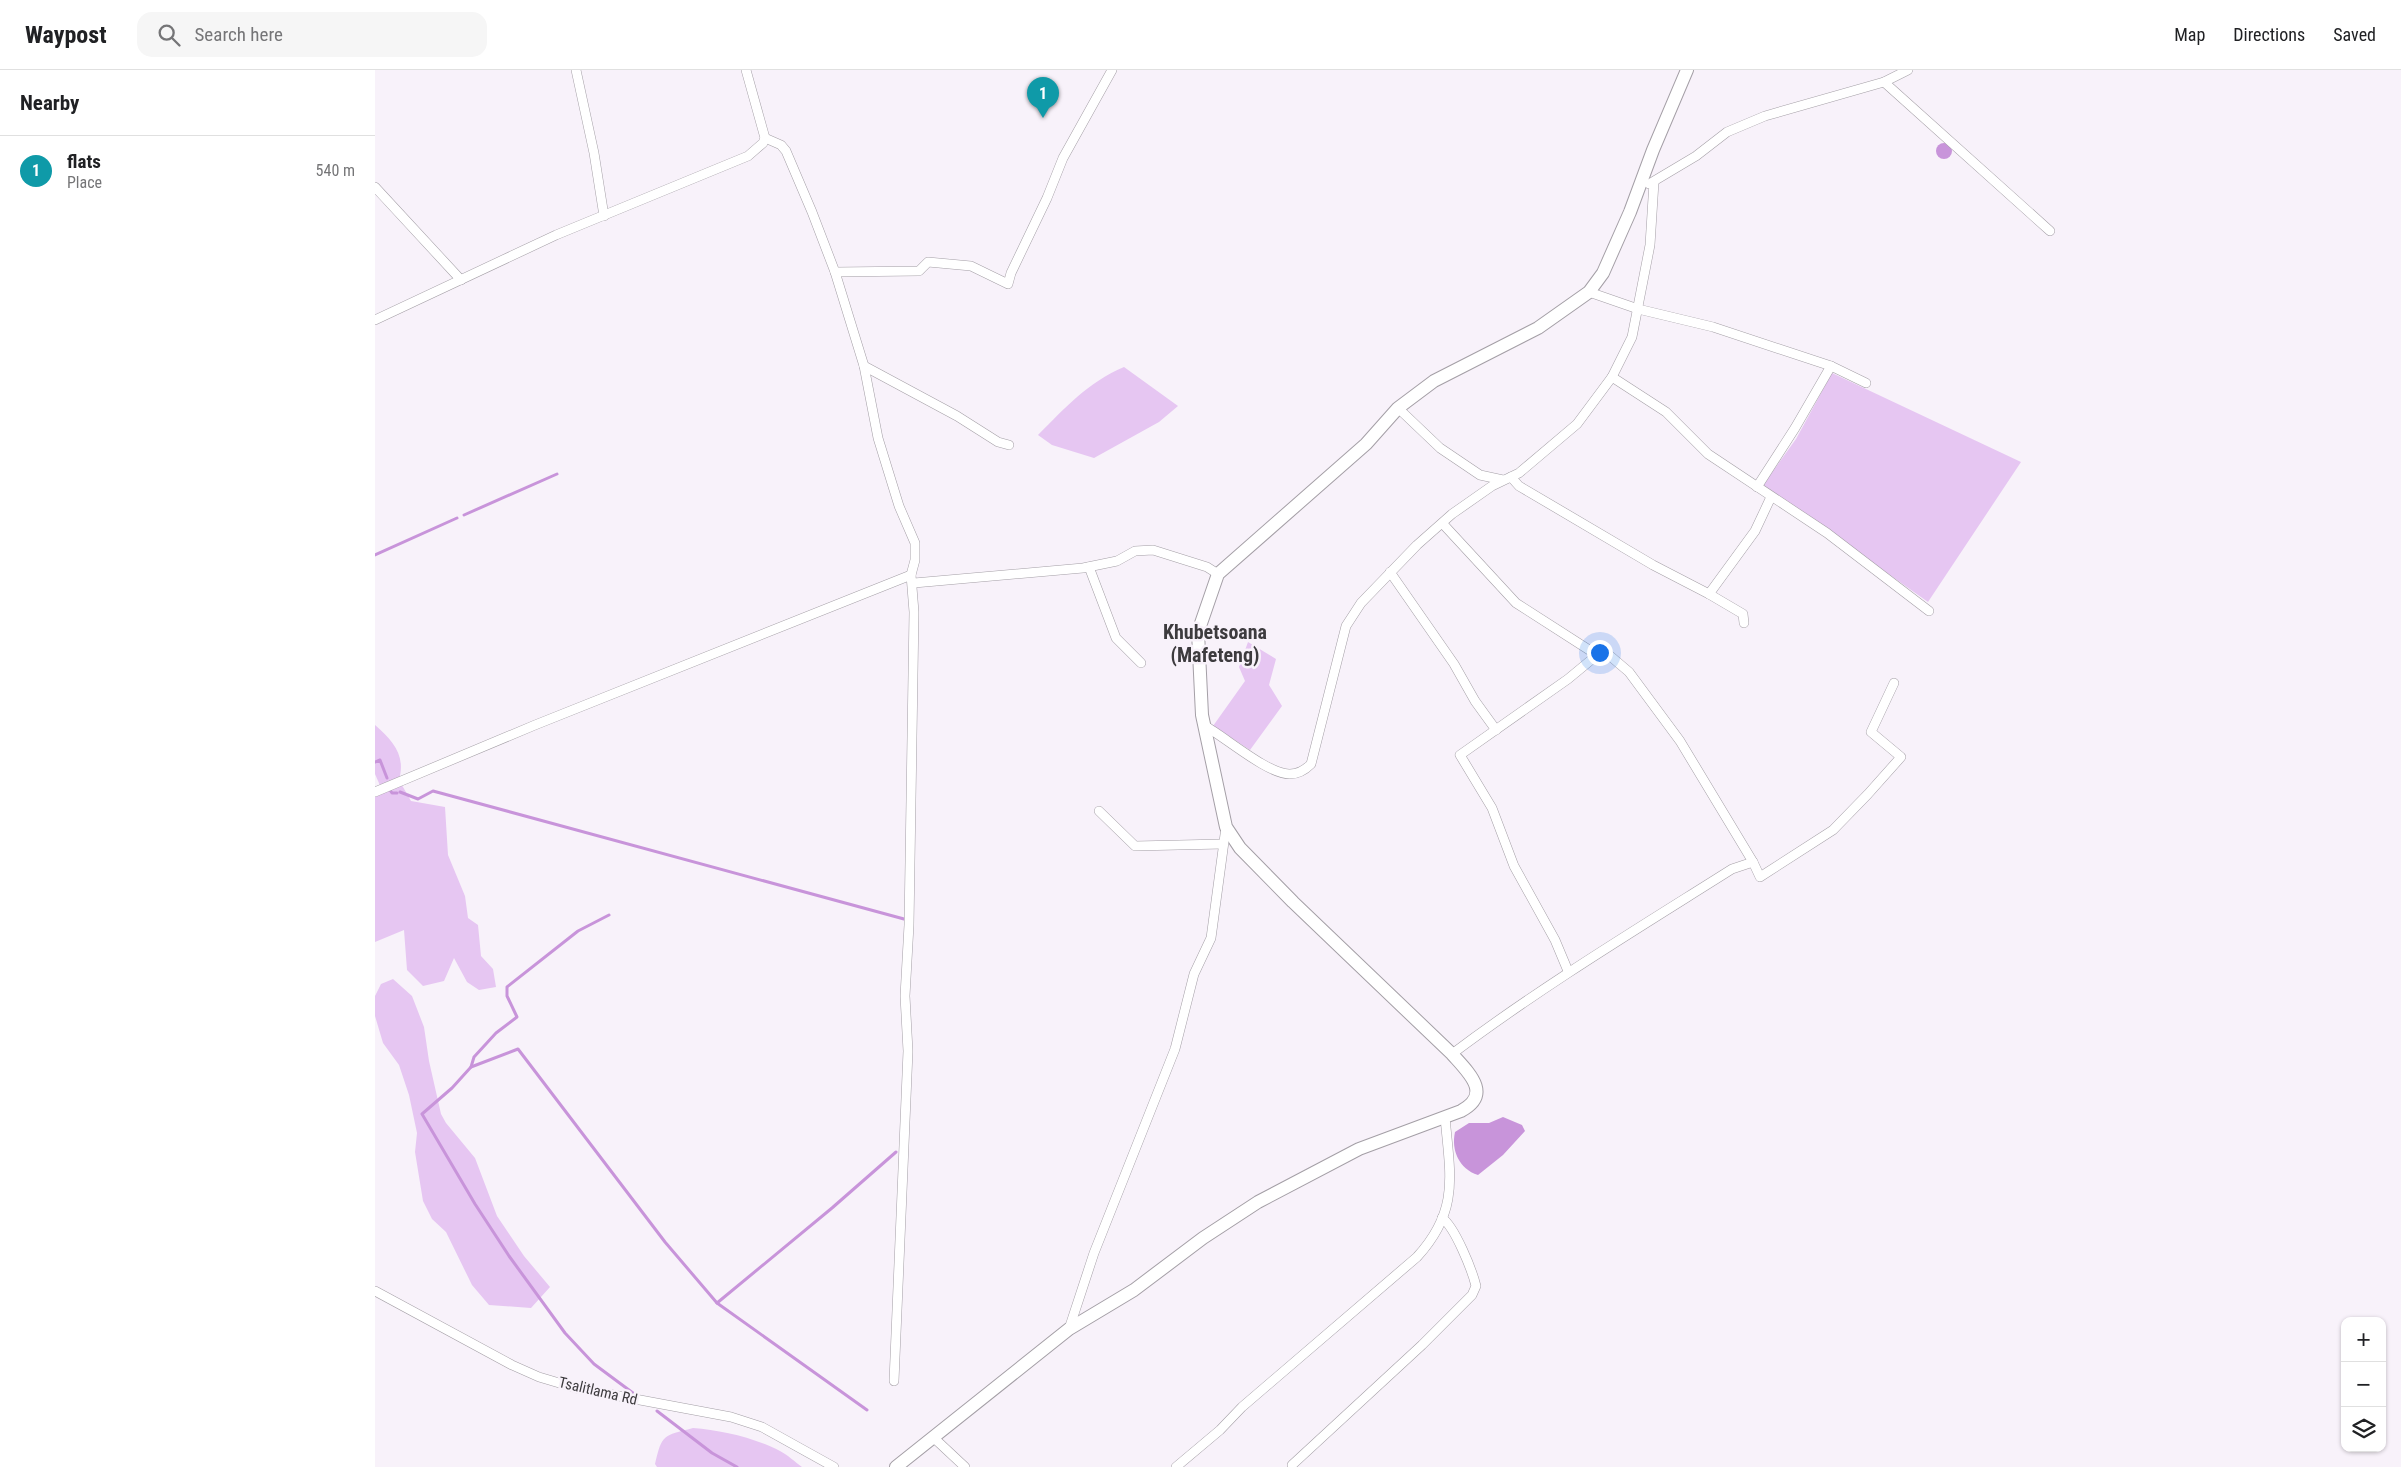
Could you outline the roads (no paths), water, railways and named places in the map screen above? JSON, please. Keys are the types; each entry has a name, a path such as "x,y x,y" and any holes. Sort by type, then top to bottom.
{"street":[{"path":"576,70 594,153 604,216"},
{"path":"375,320 556,235 748,156 763,143 765,138 746,70"},
{"path":"835,272 919,271 929,262 971,266 1009,284 1011,273 1047,198 1063,158 1111,70"},
{"path":"896,1467 1069,1329 1134,1290 1203,1238 1258,1202 1359,1150 1471,1106 1476,1098 1473,1077 1293,902 1240,848 1226,827 1205,726 1198,632 1218,574 1366,444 1398,408 1434,380 1538,328 1589,292 1603,273 1687,70"},
{"path":"1640,187 1654,182 1727,132 1775,113 1884,82 1908,70"},
{"path":"1884,82 2050,231"},
{"path":"765,138 781,145 786,151 835,272 864,366 878,438 899,506 915,543 912,579 909,925 905,996 908,1051 893,1381"},
{"path":"1205,726 1277,772 1292,774 1306,769 1315,754 1346,626 1361,602 1417,545 1443,524 1452,514 1507,478 1519,473 1577,424 1612,377 1632,337 1650,245 1654,182"},
{"path":"375,187 461,280"},
{"path":"1589,292 1638,309 1713,327 1831,366 1866,383"},
{"path":"864,366 957,416 998,442 1009,445"},
{"path":"1757,487 1795,428 1831,366"},
{"path":"1612,377 1666,412 1708,454 1827,533 1929,611"},
{"path":"1398,408 1440,448 1481,475 1507,478 1653,565 1743,614 1744,623"},
{"path":"1709,594 1755,531 1771,497"},
{"path":"1443,524 1516,603 1597,654 1609,655 1629,672 1680,741 1753,862 1760,877 1833,830 1901,757 1871,732 1894,683"},
{"path":"375,792 535,725 912,579 1089,567 1117,561 1135,551 1153,550 1207,567 1218,574"},
{"path":"1089,567 1115,638 1141,663"},
{"path":"1390,572 1454,664 1475,701 1496,730"},
{"path":"1568,971 1555,940 1514,866 1492,808 1460,755 1568,678 1597,654"},
{"path":"1099,811 1135,846 1222,844"},
{"path":"1069,1329 1094,1254 1175,1049 1194,974 1211,938 1219,889 1222,844 1226,827"},
{"path":"1451,1054 1568,971 1732,869 1753,862"},
{"path":"1176,1467 1221,1430 1243,1407 1417,1257 1432,1241 1442,1218 1451,1184 1445,1117"},
{"path":"1292,1466 1472,1296 1476,1286 1467,1258 1449,1222 1442,1218"},
{"name":"Tsalitlama Rd","path":"375,1291 512,1365 539,1377 576,1388 731,1417 761,1427 832,1466"},
{"path":"934,1438 965,1467"}],"waterway":[{"path":"464,515 557,474"},
{"path":"375,555 457,518"},
{"path":"375,762 380,760 387,778"},
{"path":"390,790 392,793 397,793"},
{"path":"400,792 418,799 433,791 904,919"},
{"path":"609,915 578,931 507,987 507,996 517,1017 496,1033 474,1057 471,1067 452,1088 422,1114 475,1204 509,1256 565,1333 594,1364 633,1393"},
{"path":"471,1067 518,1049 665,1242 717,1303 867,1410"},
{"path":"717,1303 832,1208 896,1152"},
{"path":"657,1411 712,1453 737,1467"}],"place":[{"name":"flats","path":"1043,118"}],"district":[{"name":"Khubetsoana (Mafeteng)","path":"1215,644"}]}
